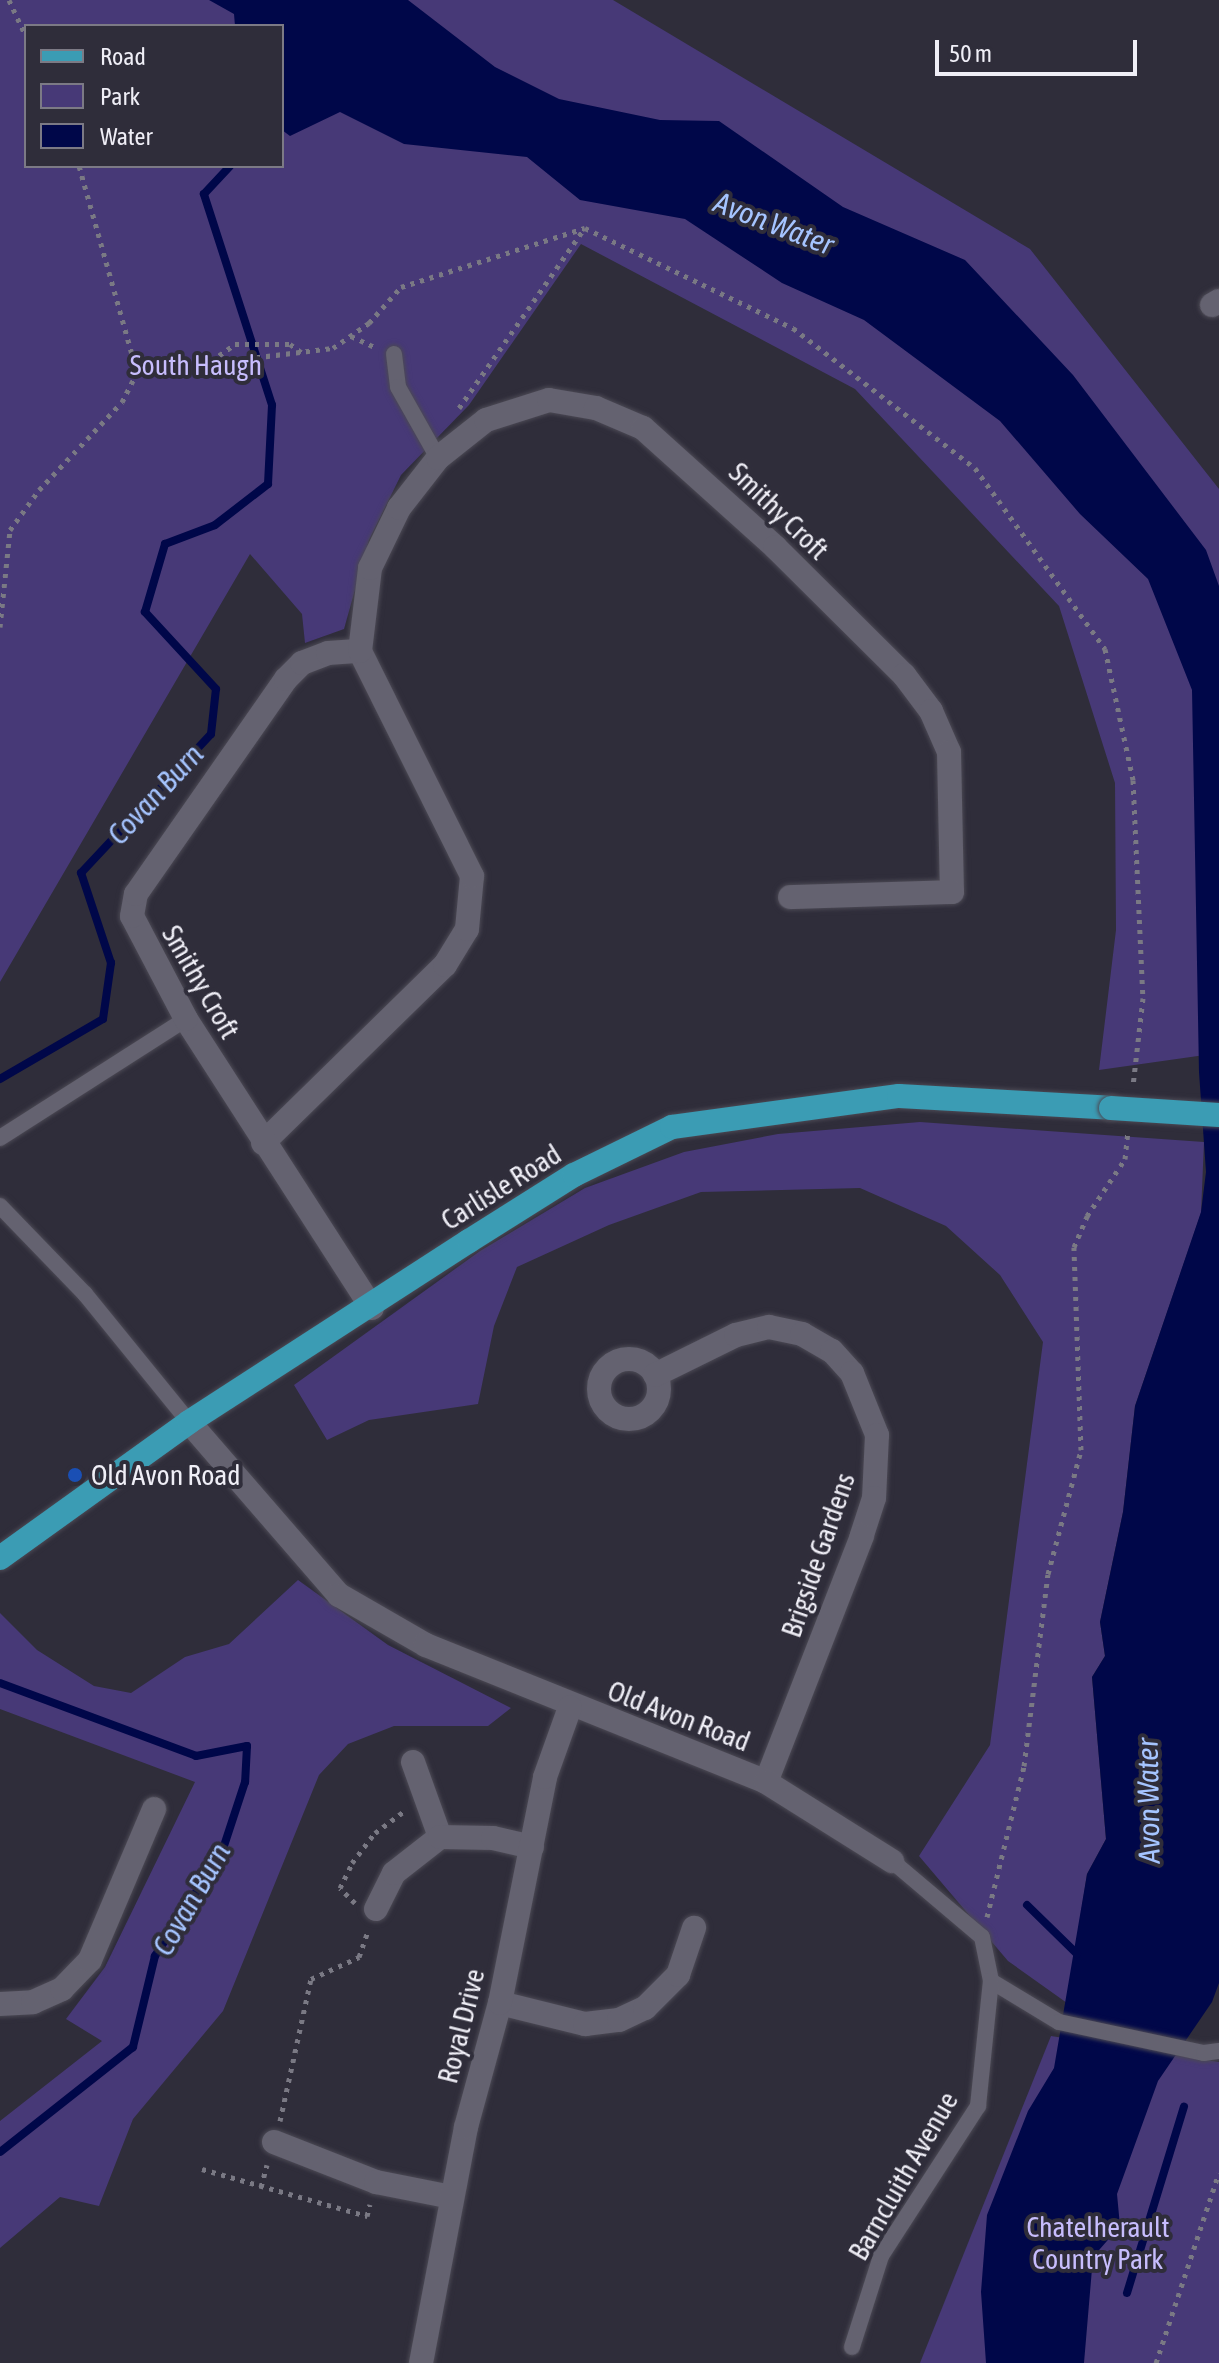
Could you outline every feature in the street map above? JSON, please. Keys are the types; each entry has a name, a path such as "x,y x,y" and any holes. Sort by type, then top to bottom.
{"main road":[{"name":"Carlisle Road","path":"1,1557 189,1422 372,1308 574,1175 672,1127 899,1096 1219,1115"}],"street":[{"name":"Smithy Croft","path":"263,1143 445,965 467,929 472,876 368,678 360,651 370,568 399,508 434,447 486,420 549,400 596,408 643,428 775,547 904,675 931,711 949,752 952,892 790,897"},
{"name":"Smithy Croft","path":"360,651 328,653 302,663 286,679 136,894 132,916 140,940 186,1019 372,1308"},
{"name":"Brigside Gardens","path":"655,1375 736,1335 769,1327 802,1334 832,1351 852,1373 877,1435 874,1498 862,1536 766,1782"},
{"name":"Old Avon Road","path":"189,1422 339,1595 426,1645 570,1707 766,1782 892,1861"},
{"name":"Royal Drive","path":"421,2363 452,2197 500,2003 545,1777 570,1707"},
{"path":"413,1762 440,1837"},
{"path":"0,2004 33,2002 62,1989 90,1960 154,1809"},
{"path":"376,1909 394,1873 440,1837 493,1838 532,1847"},
{"path":"500,2003 585,2024 619,2020 645,2008 678,1975 694,1928"},
{"path":"274,2142 376,2182 452,2197"}],"lane":[{"path":"394,354 398,387 434,447"},
{"path":"0,1138 186,1019"},
{"path":"0,1206 85,1294 189,1422"},
{"name":"Old Avon Road","path":"892,1861 982,1937"},
{"path":"982,1937 991,1981 1059,2022 1212,2052"},
{"name":"Barncluith Avenue","path":"852,2347 881,2256 978,2106 991,1981"}],"path":[{"path":"9,0 24,32"},
{"path":"0,627 10,530 39,490 122,402 137,372 80,168"},
{"path":"137,372 333,348 350,336 401,287 585,228 793,328 975,468 1105,649 1133,780 1143,998 1124,1108 1125,1159 1087,1216 1074,1247 1081,1450 1048,1574 1024,1766 982,1937"},
{"path":"434,447 585,228"},
{"path":"350,336 394,354"},
{"path":"210,362 235,344 290,344 302,353"},
{"path":"261,2187 311,1979 359,1957 376,1909 358,1905 340,1888 352,1863 398,1811 428,1804"},
{"path":"202,2169 367,2216 376,2182"},
{"path":"1156,2363 1219,2173"}],"green space":[{"name":"South Haugh","path":"0,0 613,0 1030,249 1219,489 1219,1053 1099,1070 1116,930 1115,783 1059,606 855,389 581,244 469,405 401,475 369,540 344,629 305,643 302,614 250,554 0,982"},
{"path":"920,1122 1204,1142 1201,1213 1135,1406 1123,1512 1100,1622 1105,1656 1092,1677 1106,1839 1087,1874 1067,2003 1008,1961 919,1856 990,1745 1043,1342 1000,1275 946,1226 860,1188 701,1192 609,1225 517,1267 494,1326 478,1404 369,1420 327,1440 294,1385 480,1251 585,1188 684,1152 778,1134"},
{"path":"298,1580 388,1645 511,1708 488,1726 394,1726 348,1744 319,1775 223,2011 133,2119 99,2206 60,2197 0,2248 0,2121 102,2041 66,2019 105,1967 195,1782 0,1709 0,1613 37,1650 94,1686 131,1693 185,1657 229,1644"},
{"name":"Chatelherault Country Park","path":"1051,2036 1219,2062 1219,2363 920,2363"}],"water":[{"name":"Avon Water","path":"209,0 408,0 495,67 559,99 660,120 719,121 843,207 965,260 1073,375 1206,550 1219,586 1219,1983 1212,2002 1158,2081 1117,2194 1120,2226 1093,2257 1084,2363 986,2363 981,2292 987,2215 1028,2111 1054,2068 1087,1874 1106,1839 1092,1677 1105,1656 1100,1622 1123,1512 1135,1406 1201,1212 1206,1172 1199,1072 1192,690 1148,579 1080,514 1000,421 864,320 782,283 685,219 580,200 527,157 404,144 340,112 290,136 284,132 284,24 235,24 234,14"}],"waterway":[{"name":"Covan Burn","path":"0,1079 103,1019 111,963 81,873 211,734 216,689 145,612 165,544 215,525 268,484 272,405 204,194 228,168"},
{"name":"Covan Burn","path":"0,1683 196,1756 247,1746 245,1782 222,1852 155,1956 133,2047 0,2152"},
{"path":"1027,1905 1077,1954"},
{"path":"1127,2293 1184,2106"}],"place":[{"name":"Old Avon Road","path":"75,1475"}]}
